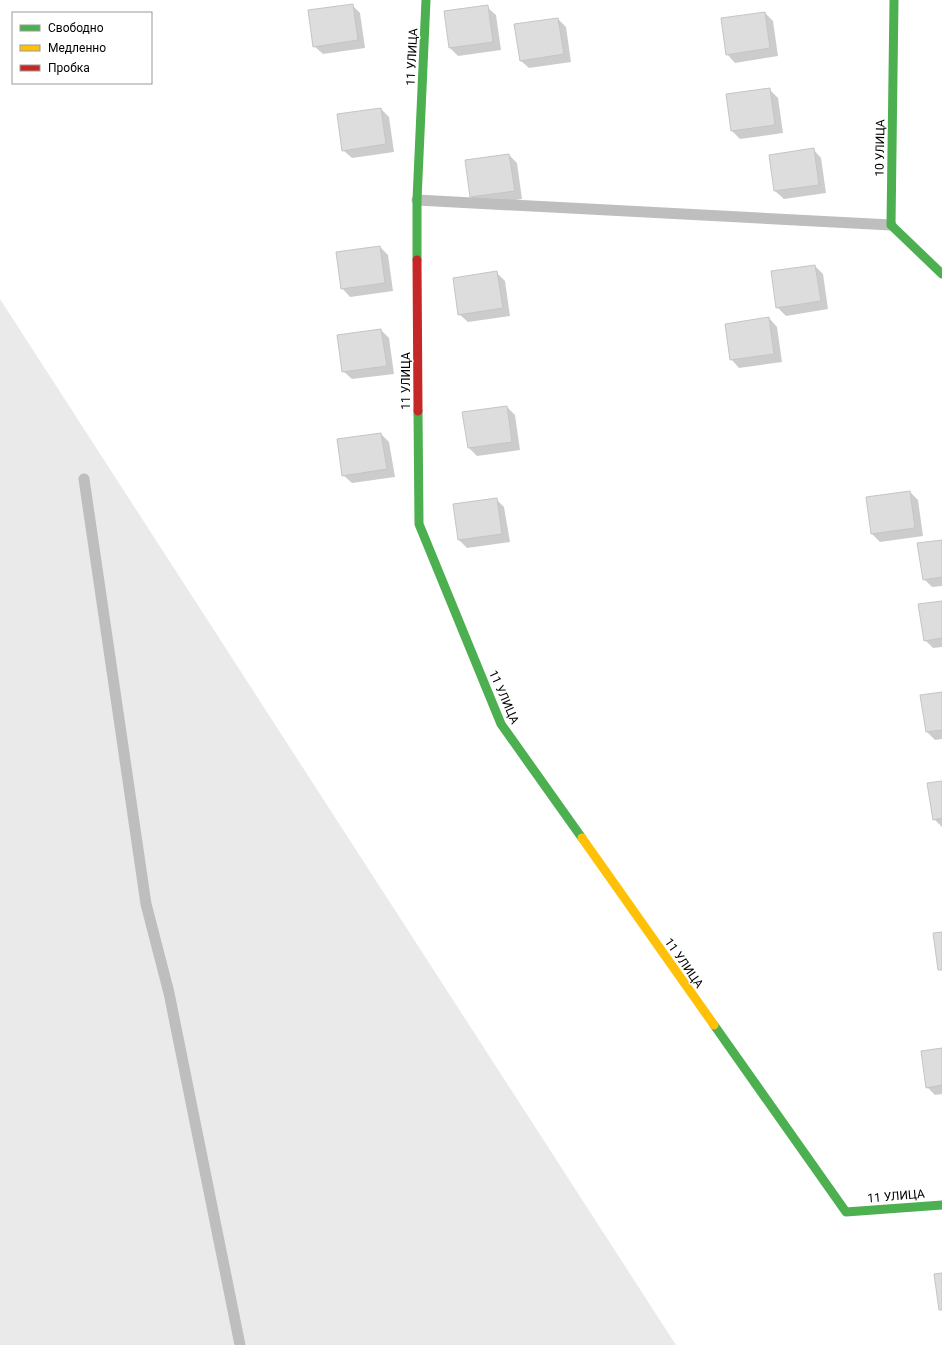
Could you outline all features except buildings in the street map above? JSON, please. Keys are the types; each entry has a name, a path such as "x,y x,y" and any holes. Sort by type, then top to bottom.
{"street":[{"name":"11 УЛИЦА","path":"426,0 417,200 418,524 501,724 846,1212 942,1205"},
{"name":"10 УЛИЦА","path":"891,224 894,0"},
{"path":"891,224 942,274"}],"lane":[{"path":"417,200 891,224"},
{"path":"84,479 146,904 169,993 240,1345"}],"shaded area":[{"path":"0,299 676,1345 0,1345"}],"traffic: fast":[{"path":"417,260 417,200 426,0"},
{"path":"894,0 891,225 942,274"},
{"path":"418,411 419,524 501,724 582,838"},
{"path":"714,1025 846,1212 942,1205"}],"traffic: slow":[{"path":"582,838 714,1025"}],"traffic: jam":[{"path":"417,260 418,411"}]}
